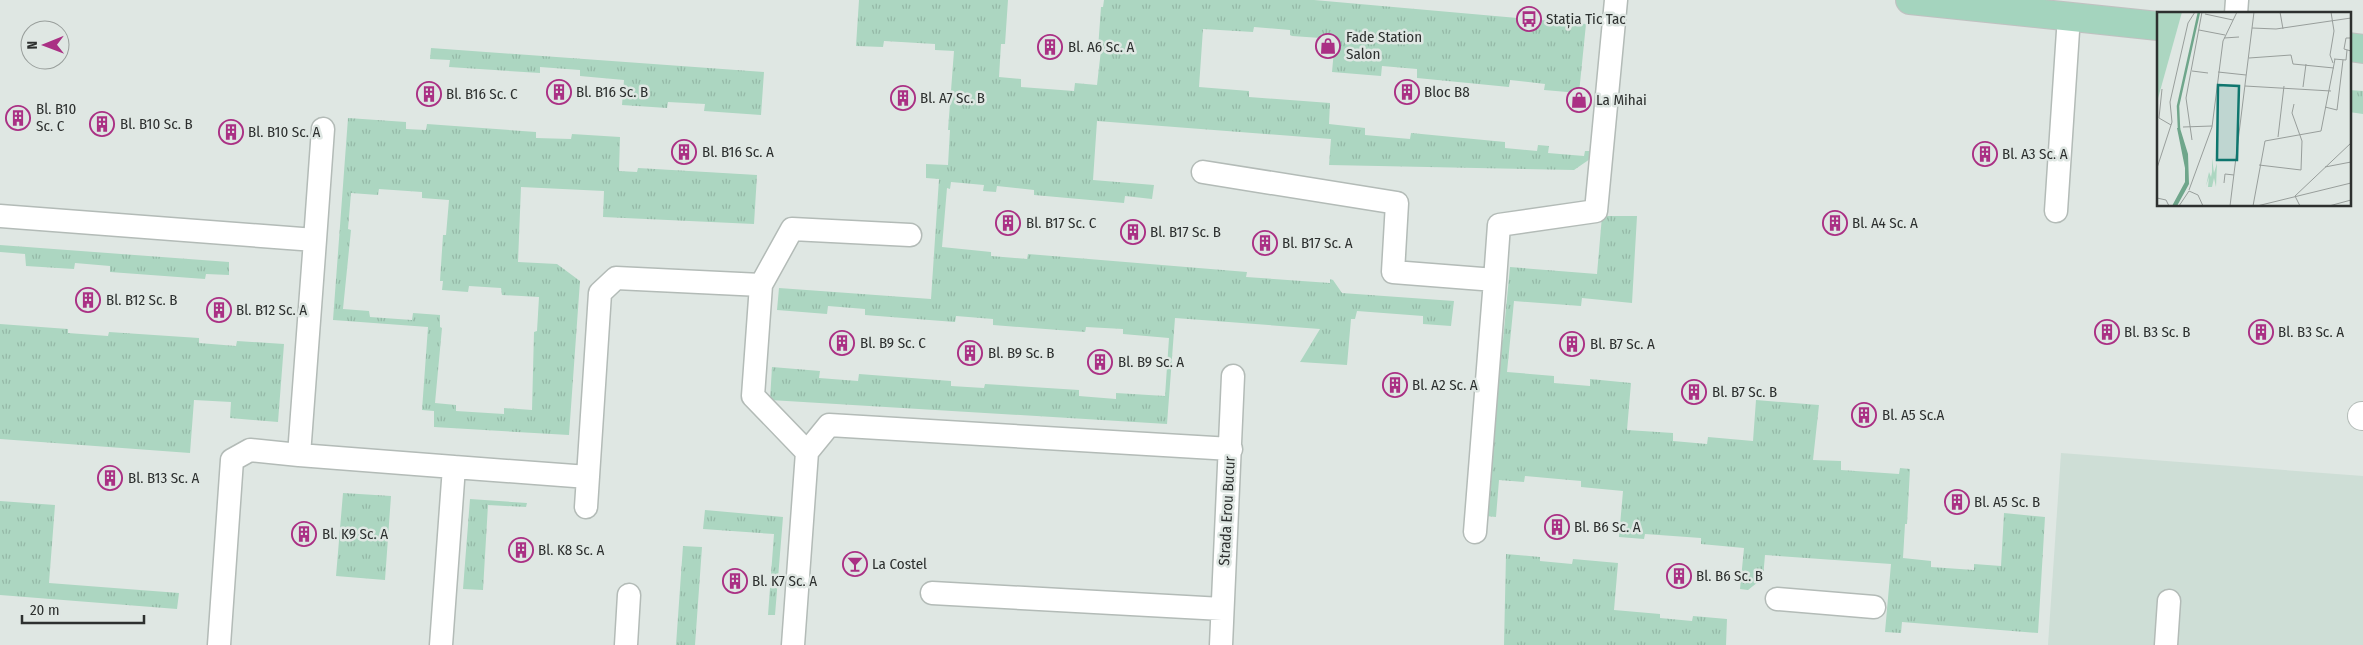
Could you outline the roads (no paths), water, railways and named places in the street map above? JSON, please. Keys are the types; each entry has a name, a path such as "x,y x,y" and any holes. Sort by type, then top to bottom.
{"main road":[{"path":"1910,0 1945,2 2157,26"},
{"path":"2350,47 2363,49"}],"lane":[{"path":"1475,532 1500,225 1596,211 1616,0"},
{"path":"2056,211 2069,16"},
{"path":"299,455 323,129"},
{"path":"1202,172 1397,203 1393,272 1495,280"},
{"path":"0,216 315,240"},
{"path":"808,452 753,396 761,285 792,229 910,235"},
{"path":"586,507 600,293 616,278 761,285"},
{"name":"Strada Erou Bucur","path":"1221,645 1233,376"},
{"path":"793,645 808,452 829,425 1231,449"},
{"path":"219,645 232,460 250,450 588,477"},
{"path":"441,645 454,467"},
{"path":"932,593 1222,609"},
{"path":"626,645 629,594"},
{"path":"1777,599 1874,606"},
{"path":"2166,645 2169,601"}],"place":[{"name":"Stația Tic Tac","path":"1529,19"},
{"name":"Fade Station Salon","path":"1328,46"},
{"name":"Bl. A6 Sc. A","path":"1050,47"},
{"name":"Bl. B16 Sc. B","path":"559,92"},
{"name":"Bloc B8","path":"1407,92"},
{"name":"Bl. B16 Sc. C","path":"429,94"},
{"name":"Bl. A7 Sc. B","path":"903,98"},
{"name":"La Mihai","path":"1579,100"},
{"name":"Bl. B10 Sc. C","path":"18,118"},
{"name":"Bl. B10 Sc. B","path":"102,124"},
{"name":"Bl. B10 Sc. A","path":"231,132"},
{"name":"Bl. B16 Sc. A","path":"684,152"},
{"name":"Bl. A3 Sc. A","path":"1985,154"},
{"name":"Bl. B17 Sc. C","path":"1008,223"},
{"name":"Bl. A4 Sc. A","path":"1835,223"},
{"name":"Bl. B17 Sc. B","path":"1133,232"},
{"name":"Bl. B17 Sc. A","path":"1265,243"},
{"name":"Bl. B12 Sc. B","path":"88,300"},
{"name":"Bl. B12 Sc. A","path":"219,310"},
{"name":"Bl. B3 Sc. B","path":"2107,332"},
{"name":"Bl. B3 Sc. A","path":"2261,332"},
{"name":"Bl. B9 Sc. C","path":"842,343"},
{"name":"Bl. B7 Sc. A","path":"1572,344"},
{"name":"Bl. B9 Sc. B","path":"970,353"},
{"name":"Bl. B9 Sc. A","path":"1100,362"},
{"name":"Bl. A2 Sc. A","path":"1395,385"},
{"name":"Bl. B7 Sc. B","path":"1694,392"},
{"name":"Bl. A5 Sc.A","path":"1864,415"},
{"name":"Bl. B13 Sc. A","path":"110,478"},
{"name":"Bl. A5 Sc. B","path":"1957,502"},
{"name":"Bl. B6 Sc. A","path":"1557,527"},
{"name":"Bl. K9 Sc. A","path":"304,534"},
{"name":"Bl. K8 Sc. A","path":"521,550"},
{"name":"La Costel","path":"855,564"},
{"name":"Bl. B6 Sc. B","path":"1679,576"},
{"name":"Bl. K7 Sc. A","path":"735,581"}]}
